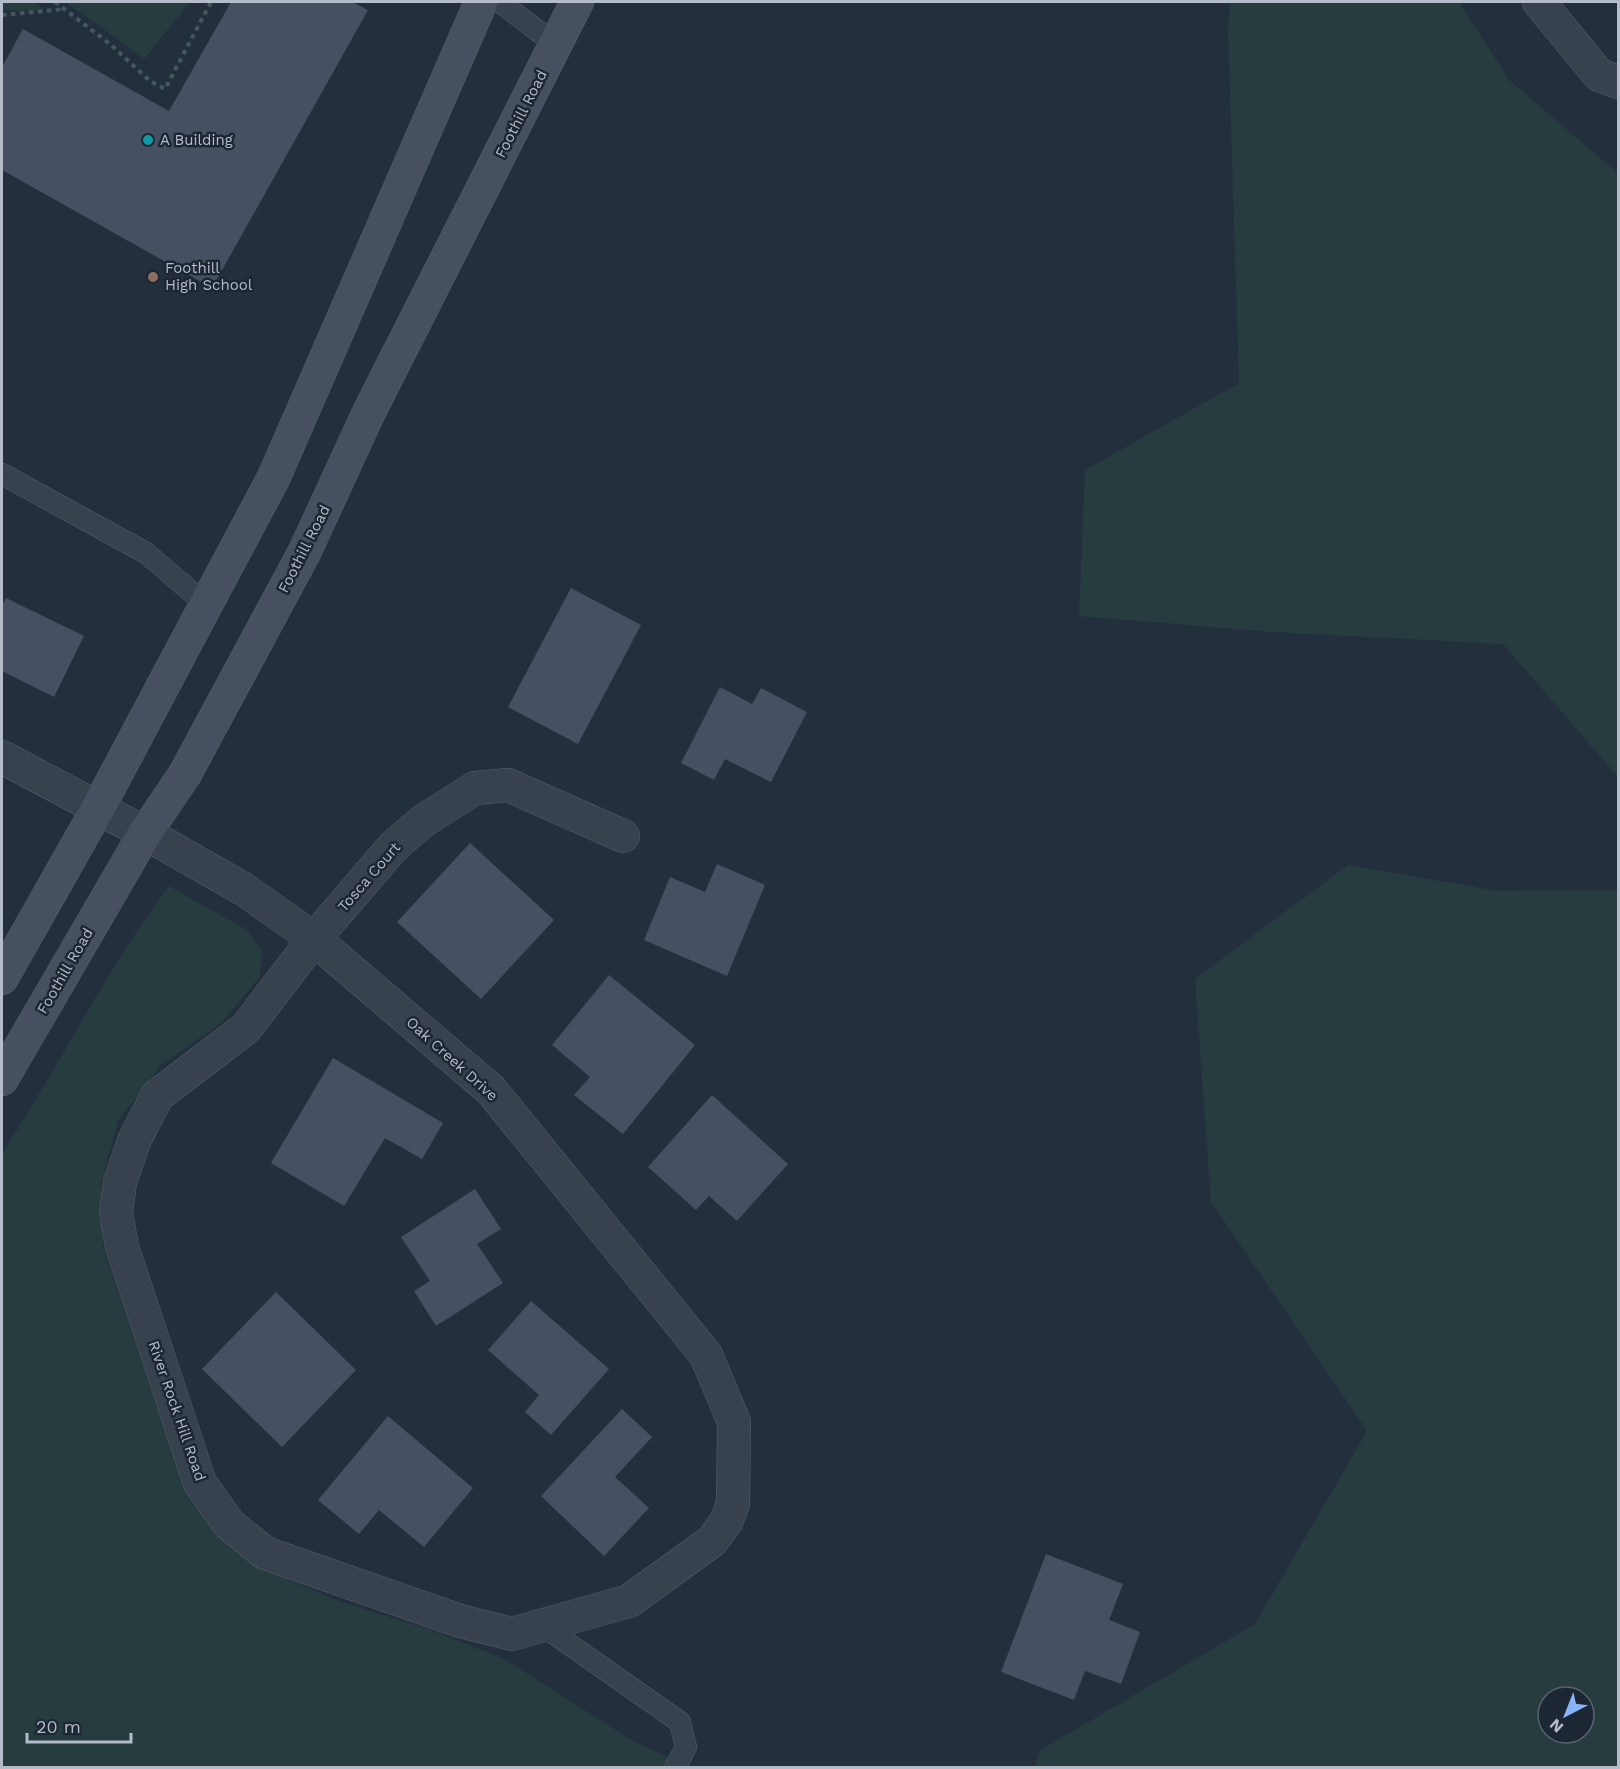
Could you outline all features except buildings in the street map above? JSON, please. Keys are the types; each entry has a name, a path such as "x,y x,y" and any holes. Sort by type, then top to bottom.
{"main road":[{"path":"2,978 208,606 274,477 481,2"},
{"name":"Foothill Road","path":"2,1079 145,833 185,774 304,551 369,412 577,2"}],"street":[{"path":"1539,2 1599,75 1618,82"},
{"name":"Oak Creek Drive","path":"2,758 97,810 145,833 245,890 314,939 491,1090 706,1355 734,1422 733,1504"},
{"name":"Tosca Court","path":"314,939 393,847 423,821 475,788 508,785 622,836"},
{"name":"River Rock Hill Road","path":"314,939 246,1028 158,1096 134,1142 120,1182 116,1212 122,1247 200,1484 229,1524 265,1553 460,1621 512,1634 629,1601 712,1540 726,1522 733,1504"}],"lane":[{"path":"500,2 556,45"},
{"path":"2,474 146,553 208,606"},
{"path":"543,1626 681,1722 686,1747 675,1767"}],"path":[{"path":"55,2 110,44 150,81 165,89 211,2"},
{"path":"2,15 65,9"}],"green space":[{"path":"2,2 35,2 46,11 2,10"},
{"path":"66,2 190,2 144,59"},
{"path":"1230,2 1459,2 1509,80 1618,173 1618,777 1503,644 1272,632 1079,616 1085,470 1239,383 1228,30"},
{"path":"1348,865 1498,891 1618,890 1618,1767 1035,1767 1039,1751 1255,1624 1367,1431 1211,1202 1195,979"},
{"path":"169,886 247,930 262,952 260,977 220,1024 160,1066 118,1121 101,1184 103,1248 162,1423 196,1501 260,1567 336,1600 431,1630 504,1659 638,1744 691,1767 2,1768 2,1153 124,950"}],"place":[{"name":"A Building","path":"148,140"},
{"name":"Foothill High School","path":"153,277"}]}
